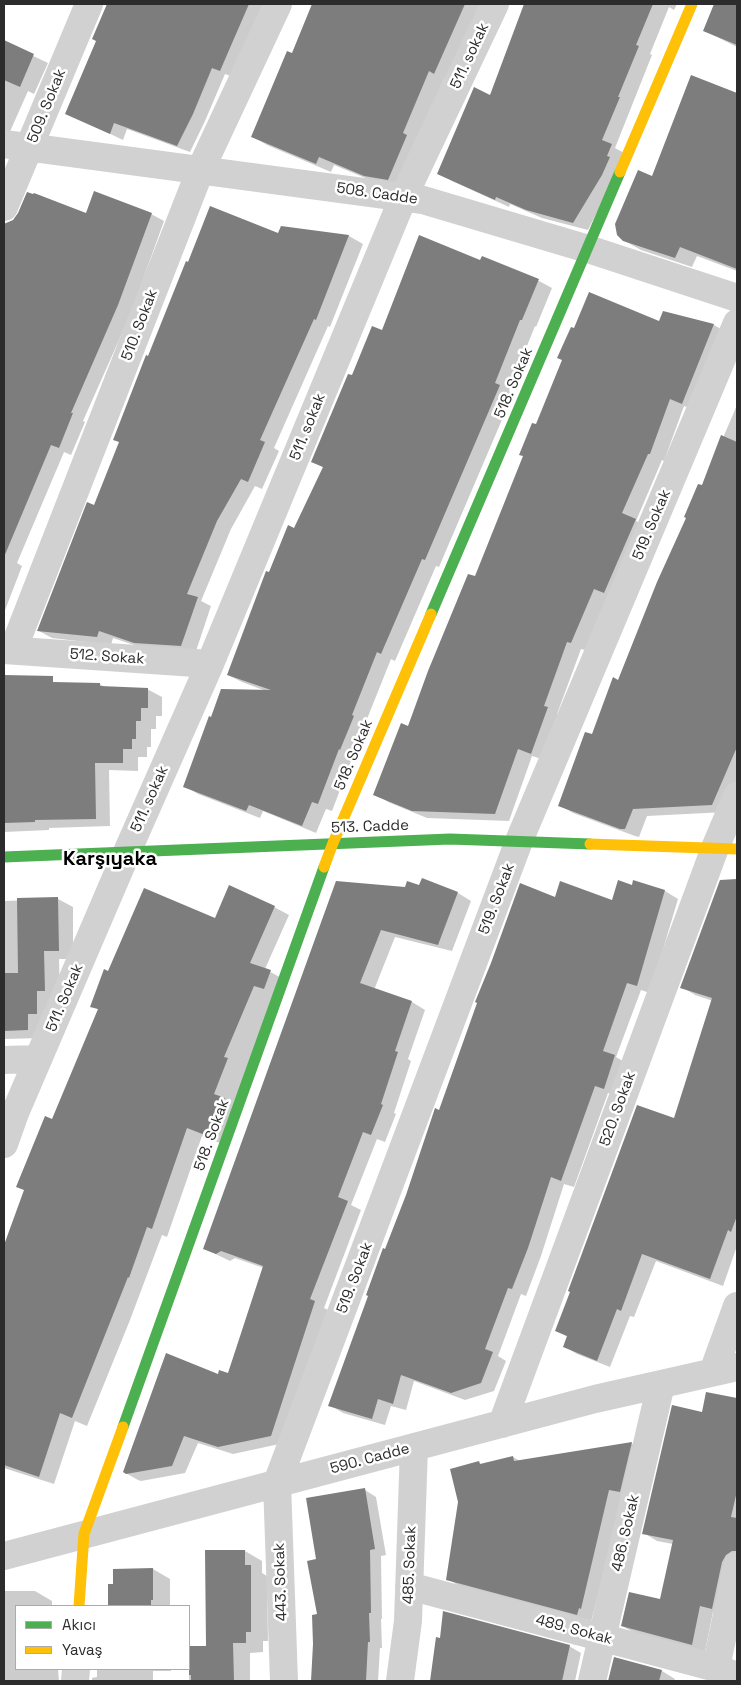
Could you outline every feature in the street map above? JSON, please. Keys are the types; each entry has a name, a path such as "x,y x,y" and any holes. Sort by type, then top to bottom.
{"street":[{"name":"509. Sokak","path":"4,207 17,146 89,4"},
{"name":"510. Sokak","path":"8,650 200,171 278,4"},
{"name":"511. sokak","path":"127,852 210,664 403,198 495,4"},
{"name":"518. Sokak","path":"79,1605 84,1534 332,844 692,4"},
{"name":"508. Cadde","path":"17,146 423,200 588,249 737,298"},
{"name":"519. Sokak","path":"277,1483 519,841 737,323"},
{"name":"512. Sokak","path":"8,650 210,664"},
{"name":"520. Sokak","path":"502,1424 726,848 737,796"},
{"name":"513. Cadde","path":"4,857 450,839 726,848"},
{"name":"511. Sokak","path":"4,1144 38,1059 127,852"},
{"path":"4,1060 38,1059"},
{"path":"725,1370 737,1306"},
{"name":"590. Cadde","path":"4,1556 502,1424 725,1370"},
{"name":"486. Sokak","path":"592,1681 661,1384"},
{"name":"485. Sokak","path":"400,1681 408,1620 414,1447"},
{"name":"443. Sokak","path":"277,1483 284,1681"},
{"path":"727,1672 737,1566"},
{"name":"489. Sokak","path":"410,1586 727,1672"}],"building":[{"path":"107,4 249,4 220,71 212,68 177,146 114,123 110,134 65,114 96,41 92,39"},
{"path":"312,4 465,4 434,74 429,71 403,133 407,135 388,180 364,176 319,157 316,164 251,137 287,51 292,53"},
{"path":"524,4 653,4 636,45 639,46 618,97 620,97 602,140 612,144 607,156 610,157 602,175 573,223 526,210 496,197 495,200 437,174 474,87 490,95"},
{"path":"714,4 737,4 737,45 703,31"},
{"path":"4,40 34,54 20,87 4,80"},
{"path":"691,75 737,93 737,269 680,247 675,258 623,241 617,235 615,224 638,170 652,176"},
{"path":"94,191 152,213 118,305 71,413 73,413 59,448 51,445 4,557 4,224 13,220 27,192 86,213"},
{"path":"210,206 278,233 281,226 349,235 316,320 314,319 260,440 265,442 248,482 241,479 217,521 187,594 198,597 181,646 134,643 99,631 97,637 37,631 87,502 94,505 119,442 113,440 146,355 148,356"},
{"path":"419,235 480,260 482,256 539,279 522,320 520,320 495,383 500,385 425,560 422,559 381,654 377,652 352,715 354,716 318,804 312,802 302,826 249,805 246,811 183,787 221,689 271,690 227,675 266,571 269,572 288,525 294,528 323,467 311,462 348,374 352,375 372,326 382,330"},
{"path":"589,292 659,321 663,311 714,324 682,404 670,399 650,454 648,454 622,513 636,519 604,593 594,589 571,643 567,642 544,706 548,707 531,754 518,749 495,814 412,811 373,795 401,723 408,726 428,671 468,574 475,576 523,456 519,455 532,423 536,424 562,360 557,358 571,327 574,328"},
{"path":"721,435 737,442 737,747 712,805 633,809 625,829 620,829 558,806 585,732 592,734 613,677 618,680 657,582 686,518 684,517 698,484 702,485"},
{"path":"4,675 53,676 53,682 100,683 100,686 148,688 148,708 141,708 141,721 136,721 136,739 132,739 132,749 123,749 123,763 95,763 96,819 35,820 35,822 4,823"},
{"path":"422,878 458,892 438,945 381,930 360,983 412,1001 395,1051 398,1052 381,1104 383,1105 371,1135 363,1132 338,1197 348,1201 310,1299 315,1301 271,1436 218,1447 184,1436 172,1466 126,1474 123,1472 166,1353 218,1374 219,1370 228,1373 263,1266 221,1251 216,1254 203,1249 336,881 405,887 407,881 419,885"},
{"path":"737,879 737,1216 731,1232 728,1230 710,1279 642,1254 621,1311 617,1309 597,1361 563,1347 567,1336 555,1331 637,1105 674,1118 712,998 680,988 720,880"},
{"path":"618,880 632,885 633,880 665,890 637,986 627,983 603,1051 615,1055 604,1089 595,1086 561,1181 551,1177 528,1248 512,1289 508,1288 485,1349 493,1352 481,1383 451,1393 401,1375 393,1404 378,1399 372,1419 328,1406 368,1296 366,1295 383,1248 385,1249 406,1195 435,1108 439,1110 477,1003 475,1002 520,883 555,897 560,881 612,900"},
{"path":"229,885 275,906 250,963 271,970 264,989 254,986 224,1057 228,1058 214,1094 225,1098 210,1137 187,1128 152,1229 147,1227 129,1278 72,1418 60,1413 39,1477 4,1465 4,1245 24,1190 16,1187 45,1116 52,1119 98,1009 90,1007 104,969 108,971 144,888 215,918"},
{"path":"58,897 59,951 44,951 45,991 37,991 37,1014 28,1014 28,1030 4,1031 4,973 18,973 17,898"},
{"path":"706,1392 737,1398 737,1491 731,1517 737,1518 737,1551 732,1551 726,1555 722,1562 712,1609 700,1606 692,1645 621,1626 629,1592 660,1599 673,1540 642,1534 672,1405 702,1412"},
{"path":"632,1442 620,1492 609,1490 581,1609 579,1608 577,1615 446,1580 458,1502 450,1469 479,1461 480,1464 513,1456 514,1461"},
{"path":"365,1488 375,1549 370,1550 371,1613 369,1613 370,1642 368,1642 366,1681 311,1681 312,1615 317,1614 307,1561 316,1559 306,1498"},
{"path":"205,1550 245,1550 245,1565 251,1565 251,1632 246,1632 246,1643 233,1643 234,1681 191,1681 191,1675 189,1675 190,1646 206,1646"},
{"path":"153,1568 153,1600 151,1600 151,1605 108,1605 108,1584 113,1584 113,1569"},
{"path":"443,1611 570,1645 562,1681 430,1681 436,1637 440,1638"},
{"path":"614,1657 662,1670 659,1681 608,1681"}],"traffic: fast":[{"path":"431,614 620,172"},
{"path":"4,857 450,839 590,844"},
{"path":"123,1427 324,867"}],"traffic: slow":[{"path":"620,172 692,4"},
{"path":"324,867 431,614"},
{"path":"590,844 737,849"},
{"path":"79,1605 84,1534 123,1427"}],"district":[{"name":"Karşıyaka","path":"110,860"}]}
